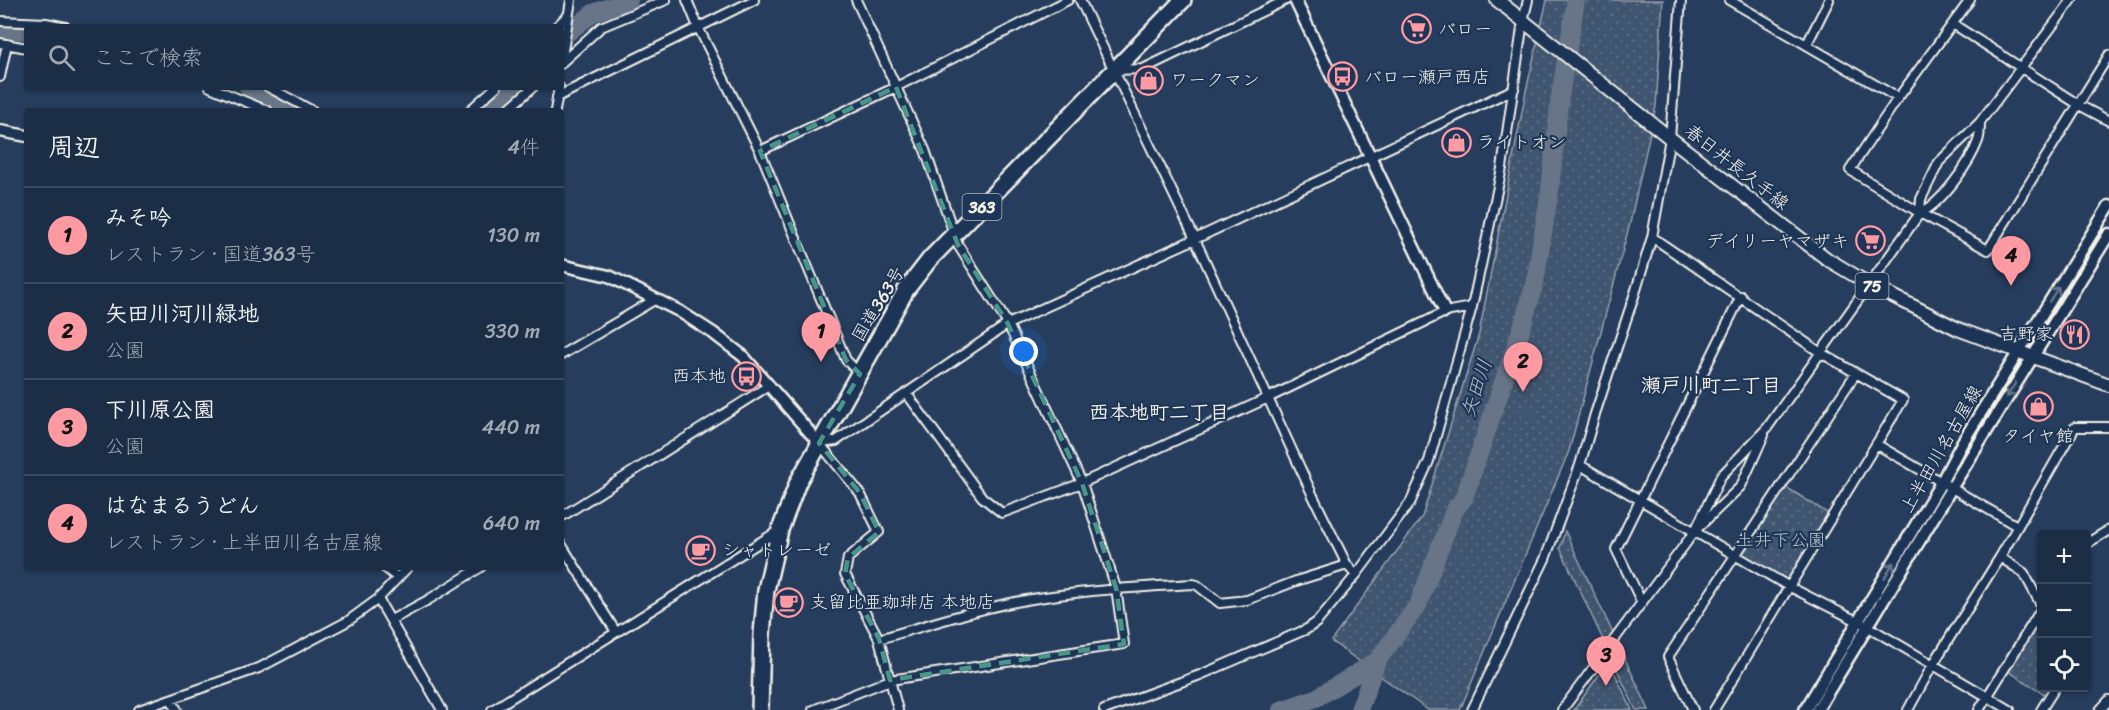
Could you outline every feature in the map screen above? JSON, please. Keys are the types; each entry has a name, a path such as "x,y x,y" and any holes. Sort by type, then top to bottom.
{"highway":[{"name":"国道363号","path":"760,710 766,590 780,530 798,482 906,291 930,259 1184,0"}],"main road":[{"path":"1295,0 1445,312"},
{"name":"春日井長久手線","path":"1497,0 1827,259 1869,284 1958,329 2109,385"},
{"path":"0,130 24,135"},
{"name":"上半田川名古屋線","path":"1947,484 1962,443 2109,206"},
{"name":"上半田川名古屋線","path":"1817,710 1863,624 1947,484 2109,234"},
{"path":"564,266 609,276 688,317 728,344 743,356 770,385 819,443"},
{"name":"上半田川名古屋線","path":"1805,710 1863,624"}],"street":[{"path":"564,43 572,0"},
{"path":"564,61 601,27 666,0"},
{"path":"687,0 698,27 760,151 846,360 860,374"},
{"path":"557,97 754,0"},
{"path":"813,710 890,680 1124,644 1116,588 1082,483 1008,324 958,244 925,150 856,0"},
{"path":"760,151 897,87 1068,0"},
{"path":"1080,0 1347,564 1356,576"},
{"path":"1115,70 1143,69 1286,0"},
{"path":"1104,710 1200,675 1307,629 1317,622 1356,576 1410,503 1424,471 1472,307 1502,168 1528,0"},
{"path":"1472,710 1545,560 1580,465 1652,237 1668,136 1681,0"},
{"path":"1729,0 1898,98"},
{"path":"1807,44 1829,0"},
{"path":"1970,0 1898,98 1850,170 1920,213 1988,250 2109,55"},
{"path":"1920,213 1921,199 1939,162 1980,122 2072,0"},
{"path":"559,24 568,15"},
{"path":"0,21 54,24"},
{"path":"1953,24 2109,122"},
{"path":"0,76 3,44 24,48"},
{"path":"819,443 836,441 1008,324 1514,89"},
{"path":"217,90 261,108"},
{"path":"274,90 307,108"},
{"path":"472,108 493,90"},
{"path":"509,108 530,90"},
{"path":"555,108 558,90"},
{"path":"1695,531 1721,476 1767,428 1920,213 1928,209 1958,177 1978,140 1980,122"},
{"path":"1652,237 1821,353 1903,400 1714,710"},
{"path":"1642,603 1616,549 1741,296"},
{"path":"564,353 656,299"},
{"path":"907,394 982,496 1002,513 1082,483 1268,399 1445,312 1472,307"},
{"path":"1694,710 1668,657 1734,554 1856,373"},
{"path":"564,515 770,385"},
{"path":"1908,710 1932,666 2000,557 2076,427 2109,427"},
{"path":"1562,710 1695,531 1741,486 1767,428"},
{"path":"819,443 860,493 879,531 848,558 845,574 879,639 898,710"},
{"path":"1876,444 2017,526"},
{"path":"1580,465 1788,586 1863,624 2010,710"},
{"path":"492,710 780,530"},
{"path":"2091,541 2109,530"},
{"path":"564,549 616,632"},
{"path":"2000,557 2024,573 2037,598"},
{"path":"879,639 975,611 1036,598 1116,588 1193,584 1220,603 1247,600 1347,564"},
{"path":"388,570 398,578"},
{"path":"139,710 260,668 348,621 378,599 405,570"},
{"path":"391,620 476,570"},
{"path":"378,599 442,710"},
{"path":"1979,710 2037,615"},
{"path":"2041,710 2052,692"},
{"path":"171,699 177,710"},
{"path":"2100,710 2109,700"}],"highlighted area":[{"path":"896,87 958,245 1008,324 1082,483 1116,588 1124,644 890,680 879,639 845,574 848,558 879,532 860,493 819,443 860,374 846,360 760,151"}],"green space":[{"path":"1547,0 1663,0 1656,106 1630,223 1569,451 1460,710 1428,710 1331,641 1422,517 1479,334 1526,91"},
{"name":"土井下公園","path":"1784,486 1829,514 1787,580 1741,553"},
{"path":"1565,531 1649,710 1636,710 1560,548"},
{"path":"2037,623 2037,689 2008,671"},
{"path":"1609,661 1632,710 1574,710"}],"waterway":[{"path":"564,36 593,13 629,0"},
{"name":"矢田川","path":"1281,710 1316,698 1377,661 1418,605 1454,511 1464,498 1535,282 1550,190 1560,96 1576,0"},
{"path":"0,29 24,31"},
{"path":"254,90 288,108"},
{"path":"489,108 510,90"},
{"path":"1359,710 1377,661"}],"place":[{"name":"バロー","path":"1417,29"},
{"name":"バロー瀬戸西店","path":"1343,77"},
{"name":"ワークマン","path":"1149,80"},
{"name":"ライトオン","path":"1456,142"},
{"name":"デイリーヤマザキ","path":"1870,241"},
{"name":"はなまるうどん","path":"2011,286"},
{"name":"吉野家","path":"2074,334"},
{"name":"みそ吟","path":"821,362"},
{"name":"西本地","path":"747,376"},
{"name":"矢田川河川緑地","path":"1523,392"},
{"name":"タイヤ館","path":"2038,407"},
{"name":"シャトレーゼ","path":"701,550"},
{"name":"支留比亜珈琲店 本地店","path":"789,602"},
{"name":"下川原公園","path":"1606,686"}],"district":[{"name":"瀬戸川町二丁目","path":"1711,385"},
{"name":"西本地町二丁目","path":"1159,412"}]}
